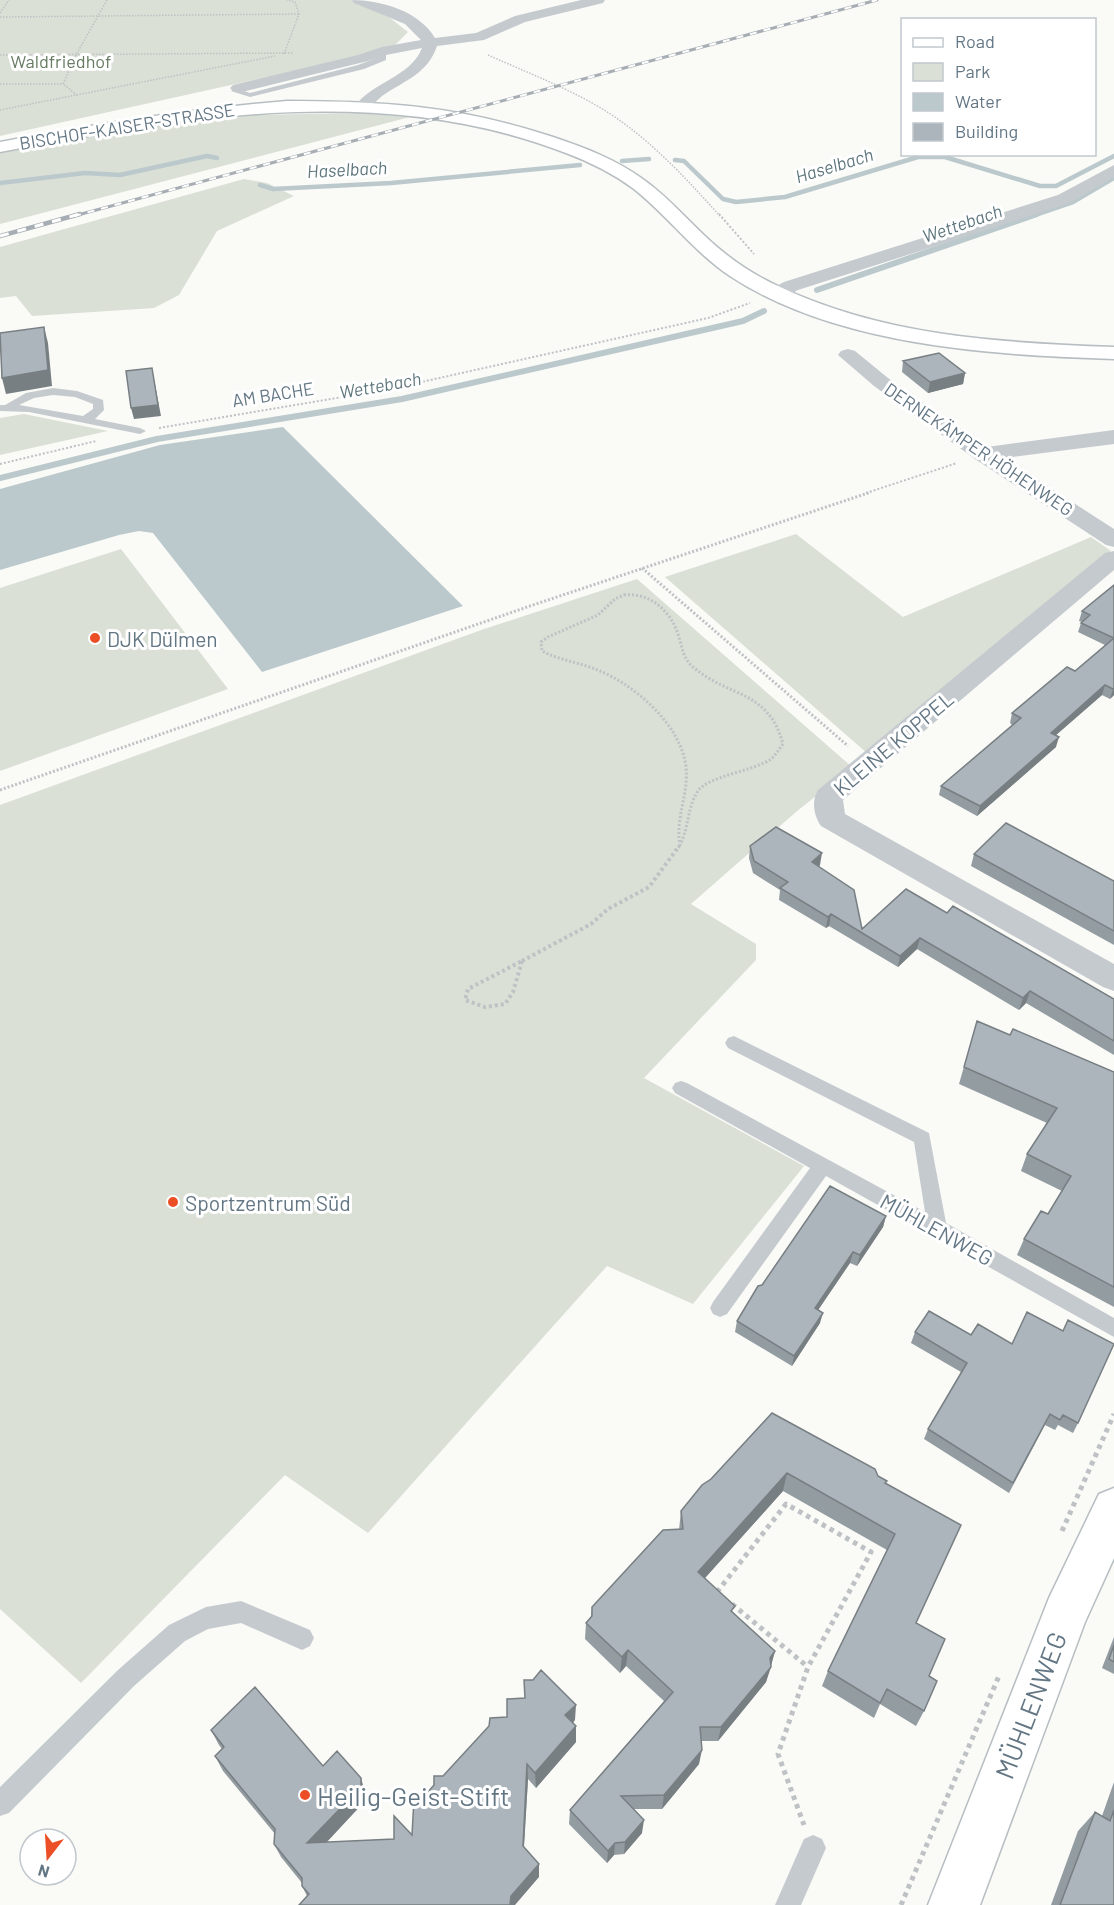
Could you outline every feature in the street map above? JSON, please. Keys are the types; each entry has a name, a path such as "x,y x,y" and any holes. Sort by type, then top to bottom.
{"street":[{"path":"359,0 404,18 427,34 430,44 424,60 399,81 367,99 362,107"},
{"name":"BISCHOF-KAISER-STRASSE","path":"238,88 363,58 382,51 479,37 520,19 598,0"},
{"name":"BISCHOF-KAISER-STRASSE","path":"1,146 117,124 238,108 362,107 422,112 485,123 531,134 600,162 639,185 713,255 776,293 861,324 958,345 1012,350 1114,353"},
{"path":"776,293 1064,199 1114,170"},
{"name":"DERNEKÄMPER HÖHENWEG","path":"848,354 881,382 983,454 1114,540"},
{"path":"983,454 1114,437"},
{"name":"KLEINE KOPPEL","path":"1114,558 828,797 831,819 1114,979"},
{"name":"MÜHLENWEG","path":"954,1905 1065,1614 1114,1509"}],"lane":[{"path":"5,408 23,398 39,393 56,391 72,393 99,402 98,410 86,420"},
{"path":"5,408 29,409 140,431"},
{"path":"734,1043 923,1138 937,1228"},
{"name":"MÜHLENWEG","path":"681,1088 1114,1328"},
{"path":"720,1308 823,1165"},
{"path":"0,1804 126,1678 177,1633 206,1618 241,1612 302,1638"},
{"path":"788,1905 813,1848"}],"path":[{"path":"0,13 9,0"},
{"path":"63,84 76,55 107,0"},
{"path":"284,54 299,14 295,2 287,0"},
{"path":"0,17 299,14"},
{"path":"459,41 578,96 616,118 658,151 777,279 776,293"},
{"path":"0,55 284,54"},
{"path":"0,110 284,54"},
{"path":"0,84 63,84 77,96"},
{"name":"AM BACHE","path":"0,464 140,431 401,386 708,318 776,293"},
{"path":"0,790 642,568 983,454"},
{"path":"642,568 869,764"},
{"path":"522,960 513,992 506,1004 489,1008 475,1007 465,1000 468,989 522,960 591,924 608,909 649,887 680,845 686,836 696,791 703,785 772,758 783,744 779,723 768,711 737,691 715,683 688,664 676,627 669,616 649,597 628,594 617,597 599,615 551,633 541,642 542,651 552,658 601,672 634,691 656,712 679,741 686,768 676,832 680,845"},
{"path":"808,1667 717,1591 786,1504 871,1552 808,1667 778,1754 813,1848"}],"green space":[{"name":"Waldfriedhof","path":"0,0 352,0 390,18 408,32 394,46 353,58 0,136"},
{"path":"357,113 410,117 0,224 0,152 100,131 202,116"},
{"path":"244,179 267,183 294,196 217,231 179,295 154,308 32,316 16,296 0,298 0,247"},
{"path":"24,414 108,431 0,455 0,418"},
{"path":"796,534 903,617 1091,537 1111,551 868,754 665,577"},
{"name":"DJK Dülmen","path":"121,549 228,689 0,771 0,588"},
{"name":"Sportzentrum Süd","path":"637,579 852,767 796,812 691,904 756,944 756,960 644,1078 804,1166 693,1304 607,1266 368,1533 285,1475 81,1683 0,1609 0,805 484,629"}],"water":[{"path":"283,427 463,606 262,672 153,533 139,531 119,535 0,570 0,489 160,445"}],"building":[{"path":"44,327 48,370 2,378 0,333"},
{"path":"939,353 965,373 930,382 903,361"},
{"path":"152,368 158,405 131,408 126,371"},
{"path":"1114,585 1114,638 1081,623 1090,615 1082,611"},
{"path":"1114,638 1114,688 1105,685 1051,733 1059,737 980,806 941,786 1021,718 1012,713 1067,667 1075,671"},
{"path":"1006,823 1114,881 1114,931 974,854"},
{"path":"776,827 822,853 812,862 854,890 862,929 906,889 947,913 953,906 1114,999 1114,1041 1030,991 1023,998 920,938 900,956 831,914 828,917 780,888 788,882 754,861 750,846"},
{"path":"977,1021 1010,1035 1013,1029 1114,1072 1114,1287 1024,1239 1041,1211 1048,1214 1071,1176 1027,1154 1057,1108 964,1067"},
{"path":"830,1186 886,1216 860,1255 853,1252 815,1308 823,1313 794,1356 737,1321 758,1286 762,1285"},
{"path":"929,1311 971,1335 978,1324 1012,1344 1027,1312 1063,1331 1068,1320 1114,1344 1078,1423 1063,1415 1060,1420 1050,1414 1013,1483 928,1429 967,1363 915,1332"},
{"path":"772,1413 875,1469 878,1476 887,1481 885,1483 961,1525 916,1623 945,1639 929,1676 937,1681 924,1711 887,1689 880,1703 828,1671 895,1534 787,1473 698,1572 735,1606 731,1611 775,1651 770,1658 771,1667 721,1727 700,1727 702,1750 664,1795 621,1796 644,1820 625,1842 615,1843 608,1851 570,1810 673,1692 628,1650 622,1657 586,1623 592,1616 592,1607 663,1530 683,1529 681,1511 702,1485 711,1479"},
{"path":"1114,1645 1114,1662 1109,1659"},
{"name":"Heilig-Geist-Stift","path":"541,1670 576,1705 565,1715 576,1726 535,1773 527,1764 523,1846 539,1864 511,1896 510,1905 299,1905 309,1894 302,1886 302,1878 274,1844 275,1829 215,1756 224,1747 211,1730 255,1687 323,1766 337,1751 361,1778 361,1787 307,1843 394,1839 394,1816 412,1835 414,1799 422,1799 434,1785 434,1776 443,1776 489,1726 490,1718 507,1717 507,1699 525,1698 524,1680 533,1680"},
{"path":"1114,1810 1114,1905 1060,1905 1095,1812 1110,1821"}],"waterway":[{"name":"Haselbach","path":"0,183 85,173 120,175 207,156 217,158"},
{"name":"Haselbach","path":"675,160 684,161 723,199 736,202 785,197 918,157 945,157 1040,186 1056,186 1114,156"},
{"name":"Haselbach","path":"622,161 649,159"},
{"name":"Haselbach","path":"260,185 273,189 391,183 580,165"},
{"name":"Wettebach","path":"1032,216 1073,202 1114,178"},
{"name":"Wettebach","path":"817,290 1037,214"},
{"name":"Wettebach","path":"0,478 157,439 402,399 743,321 764,311"}],"railway":[{"path":"74,216 877,0"},
{"path":"0,236 80,214"}],"place":[{"name":"DJK Dülmen","path":"95,638"},
{"name":"Sportzentrum Süd","path":"173,1202"},
{"name":"Heilig-Geist-Stift","path":"305,1795"}]}
